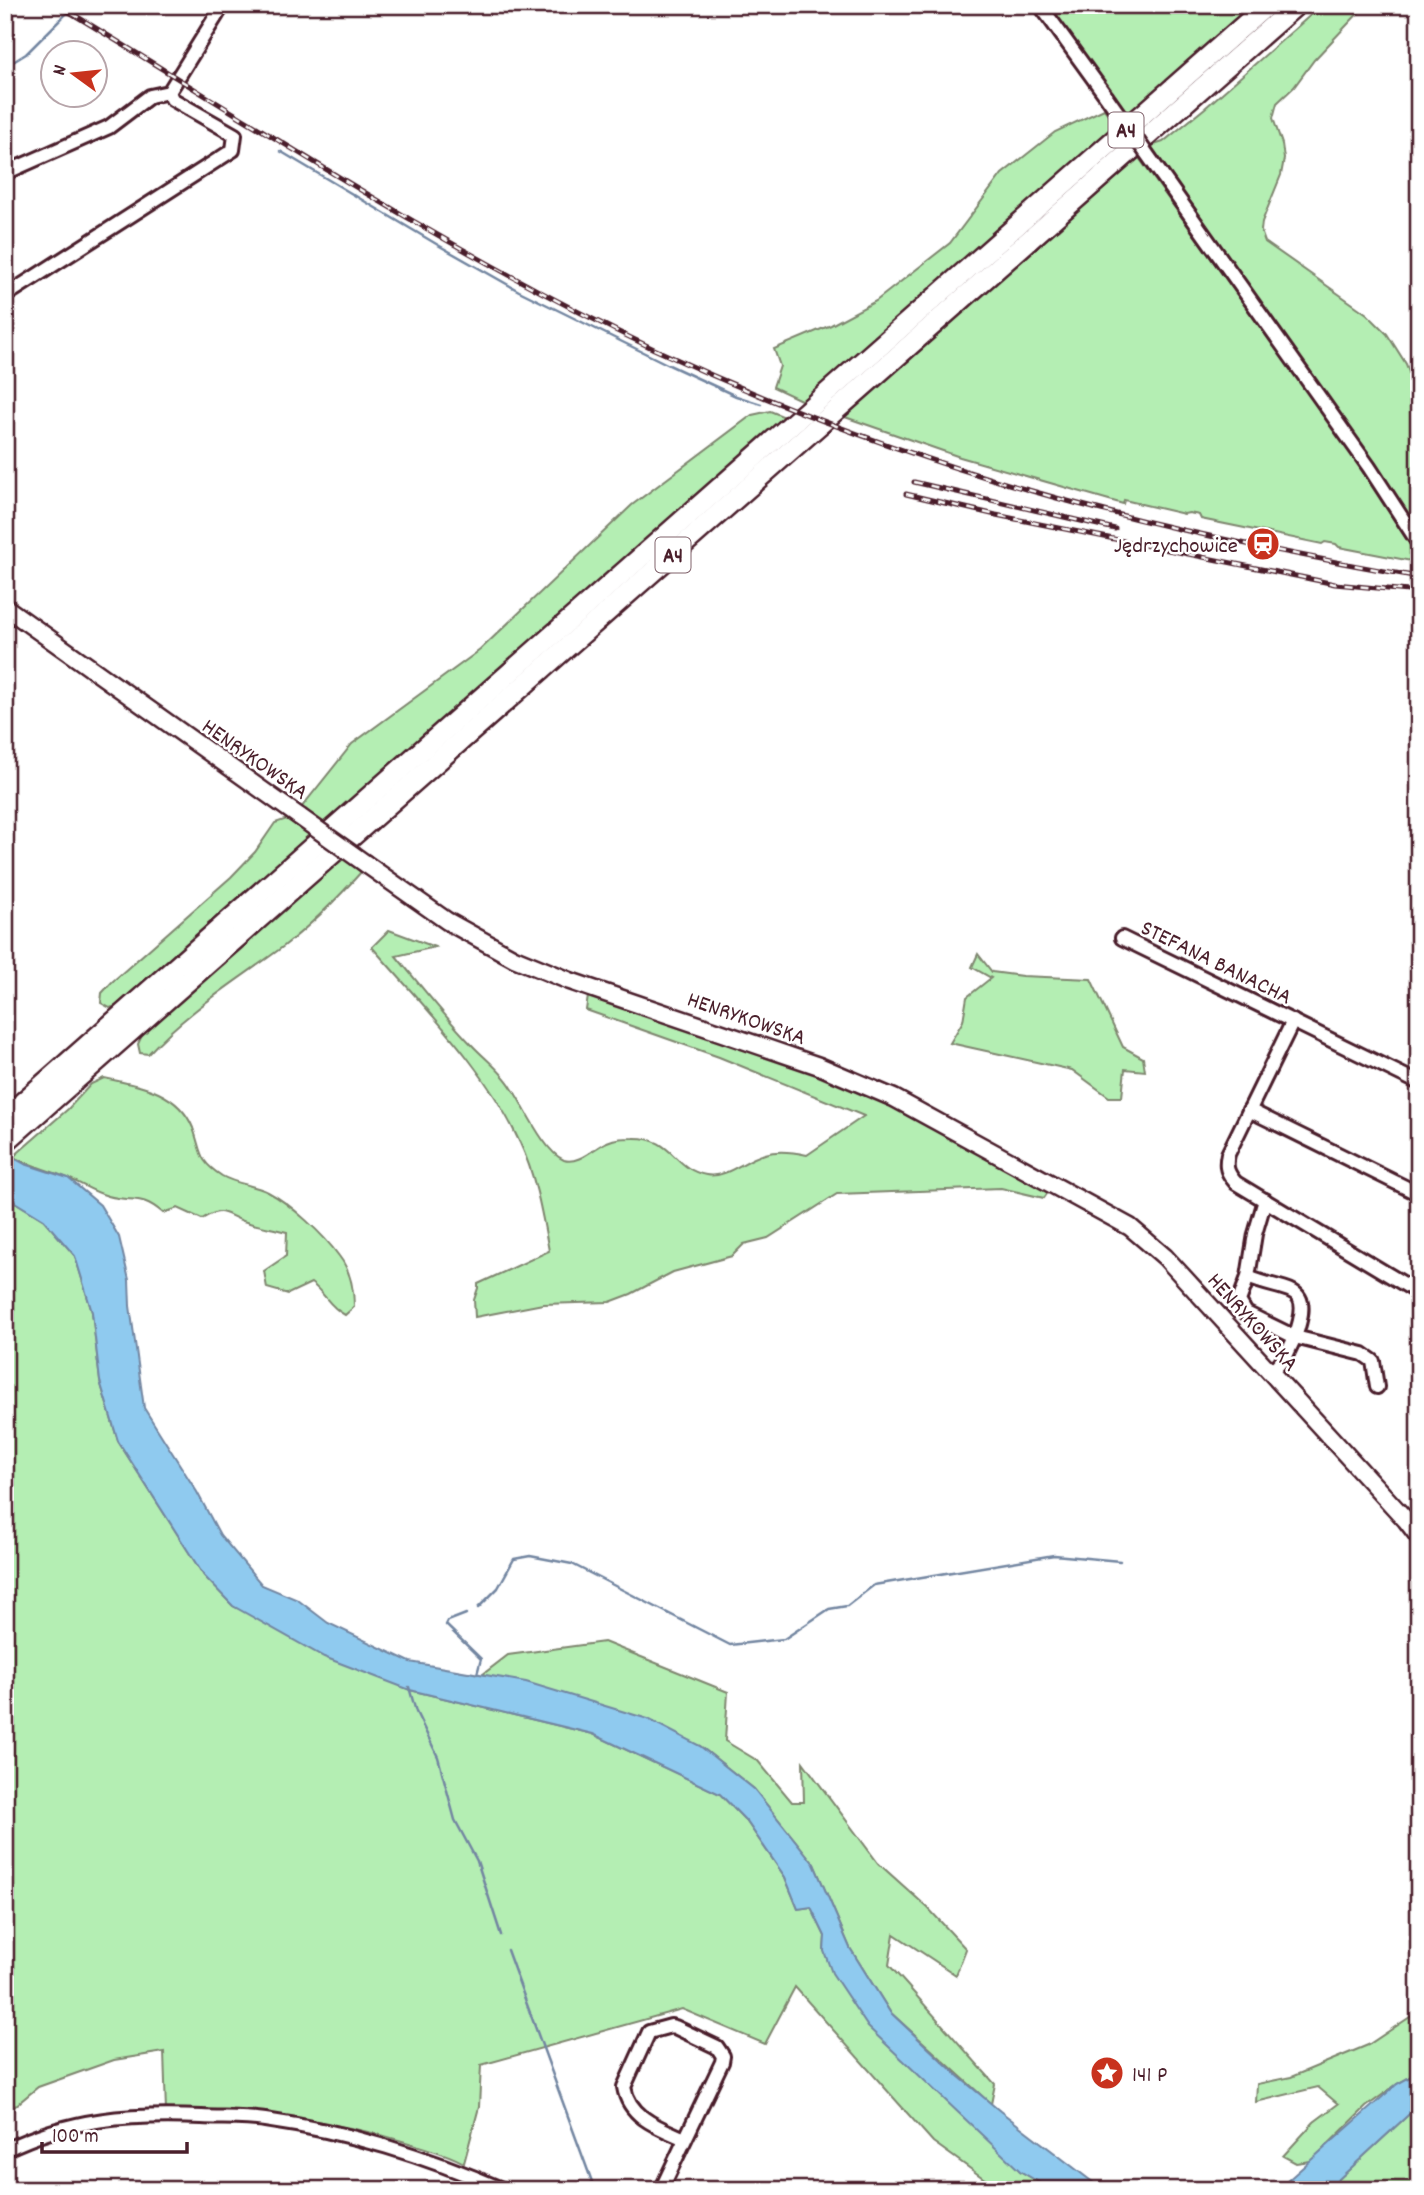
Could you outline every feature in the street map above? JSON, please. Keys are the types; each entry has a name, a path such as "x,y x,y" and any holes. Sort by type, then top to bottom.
{"highway":[{"name":"A4","path":"5,1142 41,1098 1267,5"},
{"name":"A4","path":"5,1118 41,1098 1296,5"}],"main road":[{"name":"HENRYKOWSKA","path":"5,607 447,921 514,958 570,981 819,1066 894,1098 1130,1227 1165,1257 1419,1537"}],"street":[{"path":"5,173 110,128 150,96 169,93 223,5"},
{"path":"1040,5 1369,467 1419,544"},
{"path":"5,296 233,150 235,135 172,99 169,93"},
{"name":"STEFANA BANACHA","path":"1122,937 1419,1083"},
{"path":"1293,1021 1228,1154 1226,1169 1236,1183 1418,1290"},
{"path":"1249,1110 1419,1194"},
{"path":"1265,1200 1255,1234 1248,1277 1240,1296 1242,1307 1261,1322 1295,1337 1363,1354 1373,1361 1377,1387"},
{"path":"1248,1277 1296,1293 1302,1300 1302,1318 1295,1337 1286,1356 1270,1373"},
{"path":"661,2190 685,2139 723,2056 717,2047 671,2026 649,2032 624,2087 625,2094 643,2119 685,2139"},
{"path":"5,2150 40,2134 87,2122 136,2116 262,2120 328,2130 373,2141 413,2153 504,2190"}],"green space":[{"path":"1048,5 1252,5 1128,116"},
{"path":"1322,5 1366,5 1277,103 1273,118 1284,159 1261,231 1265,242 1367,314 1387,334 1406,364 1419,399 1419,533 1379,471 1151,146 1163,142 1205,108"},
{"path":"1104,109 1116,125 803,401 773,387 780,366 774,349 831,325 876,301 950,243 1002,174 1055,132"},
{"path":"1139,158 1346,446 1418,557 1411,561 1201,519 1199,515 1124,500 1123,504 960,457 845,417"},
{"path":"770,411 785,417 324,824 301,808 352,744 480,650 632,505 752,415"},
{"path":"287,819 310,835 116,1006 110,1008 101,1003 102,993 112,982 231,877 255,852 275,823"},
{"path":"343,858 362,871 305,929 196,1010 148,1054 140,1053 138,1044 143,1033"},
{"path":"389,930 435,947 396,956 452,1024 503,1076 549,1148 564,1160 581,1158 602,1144 614,1140 646,1139 665,1148 695,1172 706,1175 721,1174 770,1153 807,1155 864,1116 719,1057 586,1010 588,996 849,1083 1051,1188 1044,1198 1001,1188 837,1194 768,1238 744,1244 732,1256 673,1272 610,1302 543,1304 475,1317 474,1300 478,1284 549,1251 541,1210 526,1156 490,1089 453,1040 372,947"},
{"path":"978,954 992,972 1091,979 1123,1047 1143,1058 1145,1071 1125,1069 1122,1097 1109,1097 1072,1070 950,1043 963,1021 967,997 991,978 972,967"},
{"path":"104,1078 143,1087 167,1098 186,1116 208,1165 227,1179 268,1192 307,1221 333,1248 346,1267 351,1280 354,1307 345,1315 311,1283 288,1294 267,1288 264,1271 286,1256 287,1232 248,1223 223,1212 202,1219 178,1208 163,1213 148,1203 103,1194 13,1157 68,1109 91,1084"},
{"path":"5,1196 44,1220 75,1256 92,1312 100,1381 118,1441 204,1576 233,1606 410,1690 593,1734 720,1794 747,1822 785,1877 798,1909 811,1907 825,1936 824,1951 1020,2171 1052,2190 1000,2190 933,2142 795,1987 765,2044 682,2009 481,2065 479,2107 464,2163 437,2152 348,2127 289,2118 166,2112 164,2052 114,2060 38,2087 14,2107 5,2123"},
{"path":"604,1642 728,1692 725,1741 758,1761 792,1802 804,1802 803,1762 878,1863 928,1908 966,1949 956,1975 894,1934 889,1965 995,2084 991,2104 890,2012 850,1948 814,1864 754,1789 700,1746 482,1675 508,1655"},
{"path":"1419,2011 1419,2072 1397,2084 1366,2107 1311,2161 1296,2163 1283,2156 1314,2122 1338,2104 1318,2087 1256,2102 1257,2084 1291,2077 1368,2045"},
{"path":"1419,2105 1419,2190 1327,2190"}],"water":[{"path":"5,1153 25,1164 68,1178 100,1205 119,1237 129,1280 144,1408 197,1492 220,1535 262,1585 298,1600 328,1623 410,1662 526,1682 648,1719 700,1746 754,1789 814,1864 850,1948 890,2012 958,2076 1103,2190 1052,2190 1020,2171 868,2027 832,1973 824,1951 825,1936 811,1907 798,1909 785,1877 747,1822 720,1794 593,1734 410,1690 324,1657 233,1606 204,1576 118,1441 100,1381 92,1312 75,1256 44,1220 5,1196"},
{"path":"1419,2072 1419,2105 1327,2190 1277,2190 1397,2084"}],"waterway":[{"path":"5,67 26,54 75,5"},
{"path":"280,151 519,291 669,365 736,396 761,404"},
{"path":"478,1608 498,1588 514,1559 530,1556 572,1564 730,1645 784,1639 829,1609 847,1606 874,1585 1054,1555 1120,1561"},
{"path":"466,1614 448,1621 446,1625 481,1659 477,1674"},
{"path":"409,1687 416,1712 438,1757 455,1820 477,1861 501,1935"},
{"path":"507,1950 595,2190"}],"railway":[{"path":"58,5 352,185 501,271 654,349 746,390 888,445 984,477 1080,504 1224,539 1419,577"},
{"path":"914,482 1115,529"},
{"path":"906,494 1335,584 1419,592"}],"place":[{"name":"Jędrzychowice","path":"1263,544"},
{"name":"141 P","path":"1107,2073"}]}
